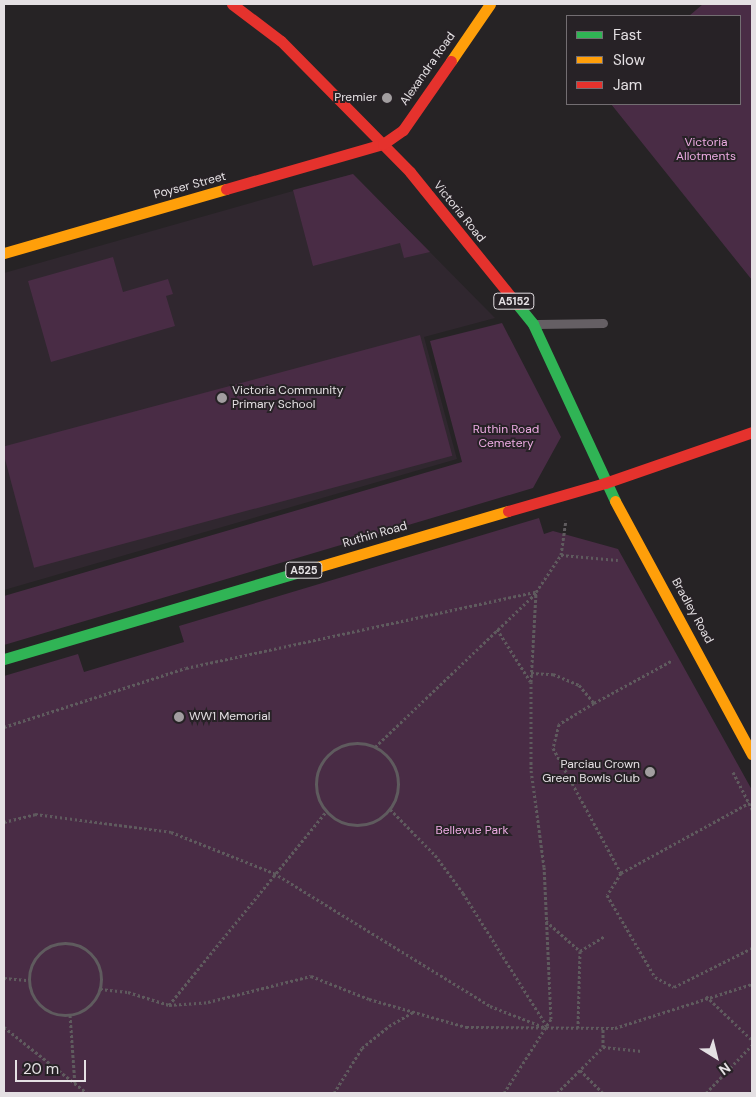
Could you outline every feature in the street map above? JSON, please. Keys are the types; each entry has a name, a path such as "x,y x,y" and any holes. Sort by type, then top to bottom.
{"main road":[{"name":"Victoria Road","path":"232,4 281,40 410,172 533,324 605,483"},
{"name":"Alexandra Road","path":"383,144 403,130 490,4"},
{"name":"Poyser Street","path":"4,253 383,144"},
{"name":"Ruthin Road","path":"4,659 605,483 752,432"},
{"name":"Bradley Road","path":"605,483 752,754"}],"lane":[{"path":"533,324 603,323"}],"path":[{"path":"375,747 536,592 561,555 569,492"},
{"path":"561,555 619,561 624,569"},
{"path":"504,1093 548,1028 551,1019 544,867 531,769 531,673 536,592"},
{"path":"4,727 186,668 536,592"},
{"path":"497,629 531,682"},
{"path":"670,654 678,669"},
{"path":"621,873 553,748 559,724 673,660"},
{"path":"531,673 553,674 579,685 594,703"},
{"path":"348,744 375,747 387,756 398,781 390,809 371,823 359,826 346,824 326,812 316,786 318,772 324,759 334,750 348,744"},
{"path":"731,770 752,809"},
{"path":"749,803 621,873 608,895 655,977 674,987 752,948"},
{"path":"390,809 435,855 463,893 548,1028"},
{"path":"169,1005 274,873 326,812"},
{"path":"5,821 35,814 171,832 274,873 490,1006 548,1028"},
{"path":"546,921 580,951"},
{"path":"580,951 605,936"},
{"path":"74,944 93,956 99,967 100,989 89,1006 70,1015 58,1015 39,1004 29,980 33,962 40,953 56,945 74,944"},
{"path":"578,1028 580,951"},
{"path":"100,989 128,992 169,1005 217,1000 311,976 369,999 466,1027 615,1028 706,996 752,984"},
{"path":"4,978 29,980"},
{"path":"706,996 752,1040"},
{"path":"334,1093 362,1048 389,1026 414,1012"},
{"path":"70,1015 75,1084"},
{"path":"4,1027 87,1093"},
{"path":"556,1093 603,1047 603,1028"},
{"path":"706,1093 752,1045"},
{"path":"603,1047 642,1051"},
{"path":"580,1070 603,1093"}],"shaded area":[{"name":"Victoria Community Primary School","path":"353,174 495,318 424,337 457,459 4,590 4,273"}],"green space":[{"name":"Victoria Allotments","path":"703,4 752,4 752,280 612,105 741,105 741,15 690,15"},
{"path":"353,174 430,252 404,258 400,243 313,266 293,190"},
{"path":"113,257 123,292 168,279 173,294 166,296 175,326 51,362 28,281"},
{"name":"Ruthin Road Cemetery","path":"502,323 561,437 533,488 4,645 4,596 462,462 430,341"},
{"path":"420,335 452,456 34,568 4,455 4,446"},
{"name":"Bellevue Park","path":"539,518 544,534 553,531 618,549 752,790 752,1088 749,1093 4,1093 4,676 78,654 84,672 184,642 179,626"}],"traffic: fast":[{"path":"517,304 533,324 615,501"},
{"path":"4,659 314,568"}],"traffic: slow":[{"path":"451,61 490,4"},
{"path":"4,253 226,189"},
{"path":"615,501 752,754"},
{"path":"314,568 508,511"}],"traffic: jam":[{"path":"232,4 281,41 410,172 517,304"},
{"path":"226,189 383,144 403,130 451,61"},
{"path":"508,511 605,483 752,432"}],"place":[{"name":"Premier","path":"387,98"},
{"name":"Victoria Community Primary School","path":"222,398"},
{"name":"WW1 Memorial","path":"179,717"},
{"name":"Parciau Crown Green Bowls Club","path":"650,772"}]}
